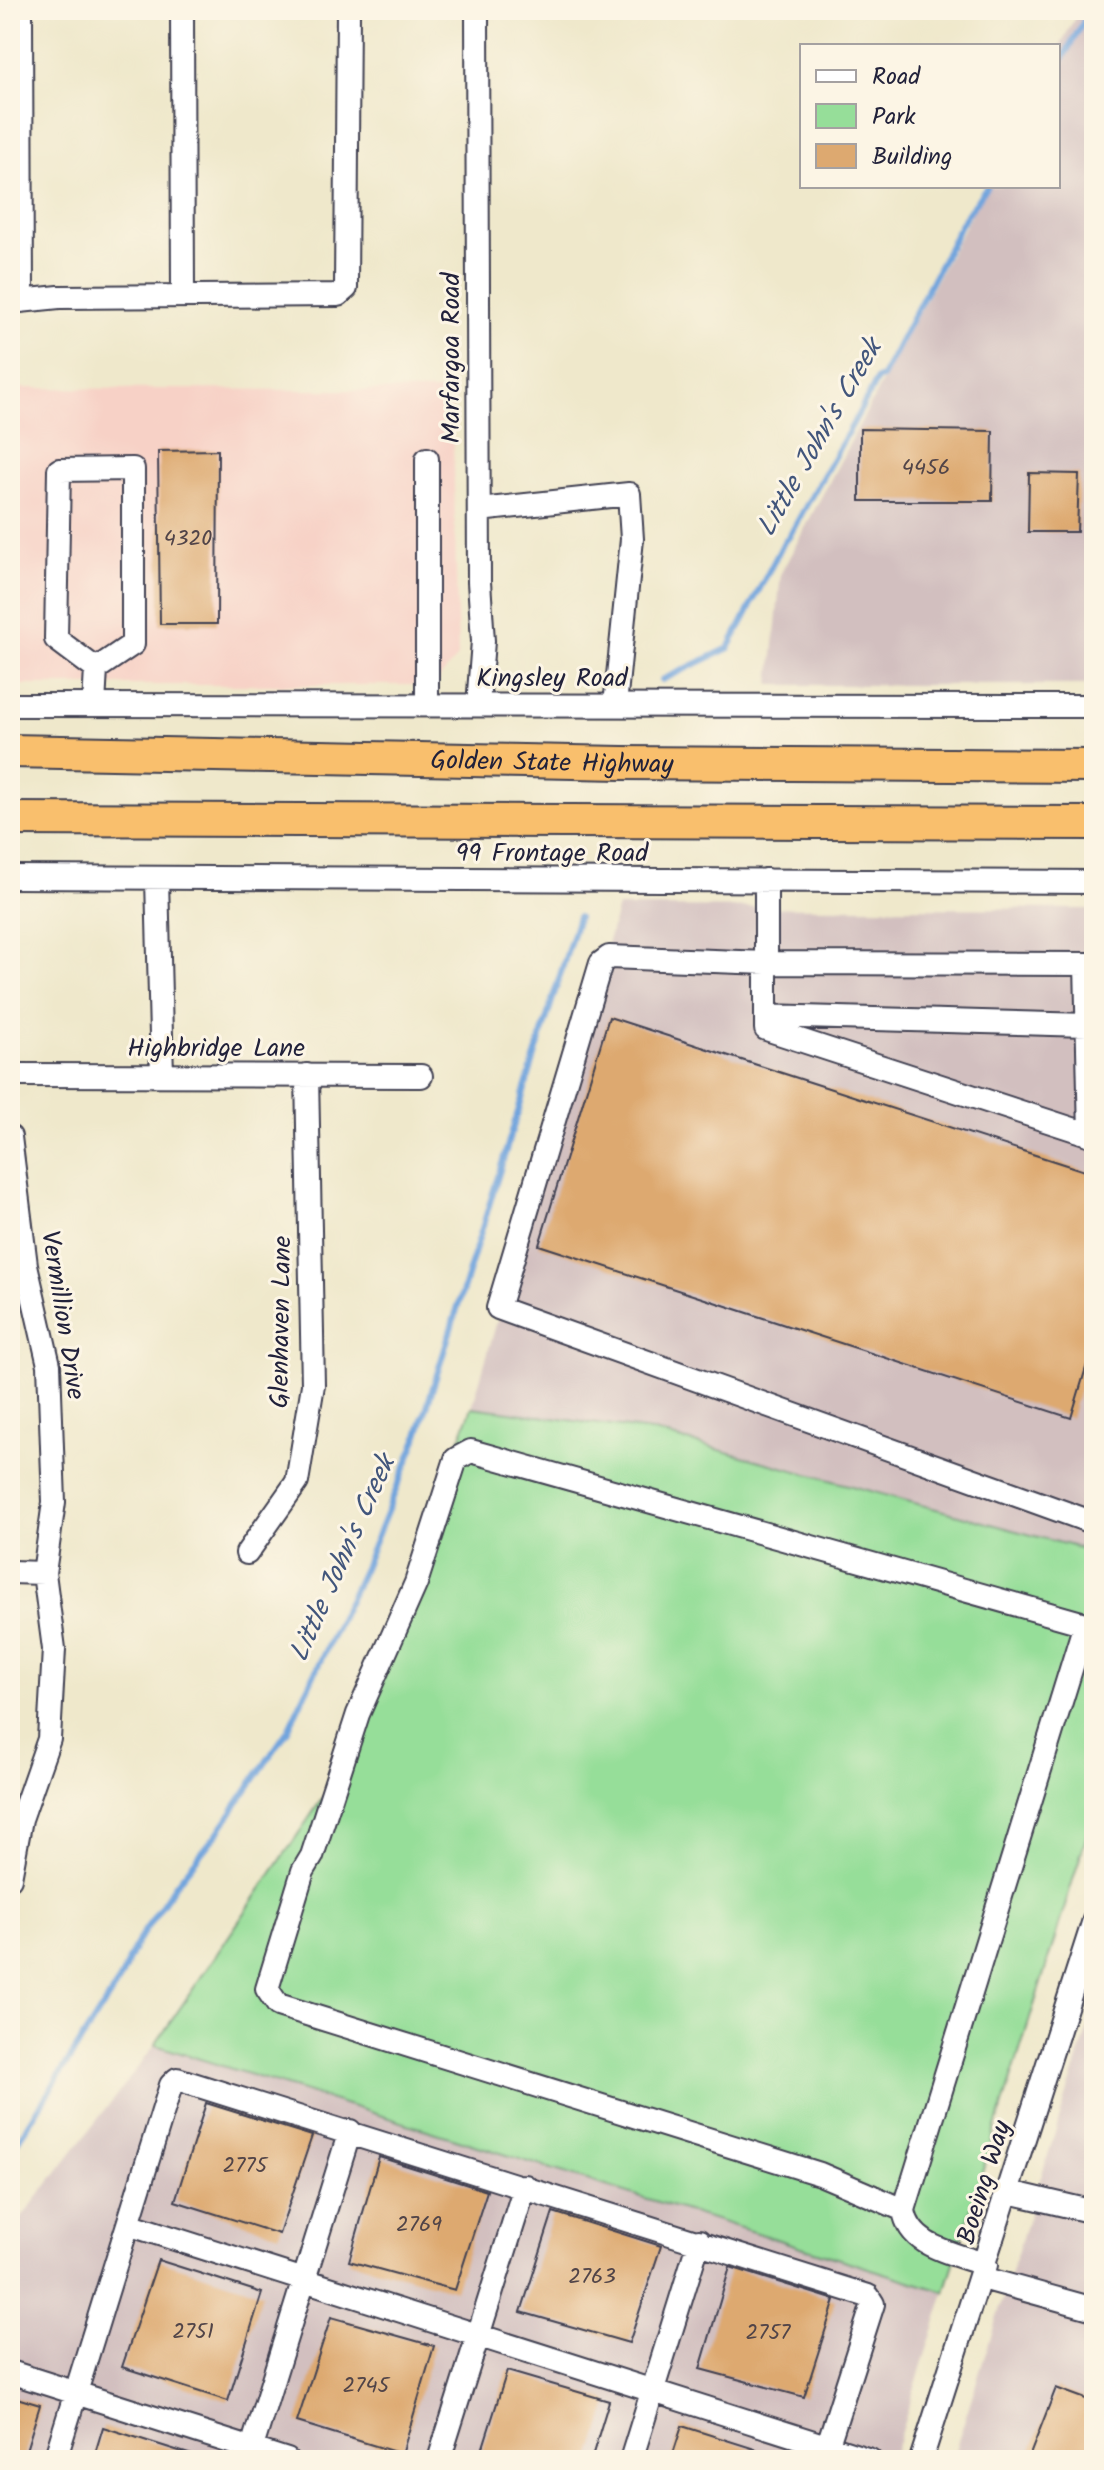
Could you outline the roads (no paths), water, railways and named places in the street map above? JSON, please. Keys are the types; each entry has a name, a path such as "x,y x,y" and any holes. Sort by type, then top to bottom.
{"highway":[{"name":"Golden State Highway","path":"10,751 607,763 1094,766"},
{"path":"10,819 1094,823"}],"street":[{"path":"21,10 16,301 183,296 323,298 338,295 346,288 348,10"},
{"path":"182,10 183,296"},
{"name":"Marfargoa Road","path":"477,10 479,510 483,641 478,705"},
{"path":"427,459 427,705"},
{"path":"133,469 133,644 96,669 56,639 59,470 133,469"},
{"path":"479,510 629,494 632,539 615,705"},
{"path":"94,705 96,669"},
{"name":"Kingsley Road","path":"10,705 1094,706"},
{"name":"99 Frontage Road","path":"10,877 1094,882"},
{"path":"157,879 162,1075"},
{"path":"766,880 766,963 766,1029 1092,1135 1087,1025 1090,964 766,963 609,957 601,963 498,1308 1094,1523"},
{"path":"766,1016 1087,1025"},
{"name":"Highbridge Lane","path":"10,1075 421,1076"},
{"name":"Glenhaven Lane","path":"247,1553 297,1482 313,1385 307,1075"},
{"name":"Vermillion Drive","path":"10,1137 26,1265 49,1365 54,1502 44,1573 54,1649 49,1739 21,1819 10,1878"},
{"path":"904,2210 820,2174 278,2005 267,1989 303,1871 312,1856 358,1714 416,1583 456,1459 471,1451 1089,1626 904,2210 906,2225 916,2238 984,2272 1094,2309"},
{"path":"10,1572 44,1573"},
{"name":"Boeing Way","path":"921,2460 984,2272 1094,1920"},
{"path":"55,2460 171,2085 177,2079 699,2241 872,2299 826,2453"},
{"path":"250,2454 350,2131"},
{"path":"439,2460 525,2186"},
{"path":"1009,2192 1094,2212"},
{"path":"128,2224 653,2392 826,2453 870,2460"},
{"path":"631,2460 699,2241"},
{"path":"10,2372 76,2392 250,2454 287,2460"}],"waterway":[{"name":"Little John's Creek","path":"1060,63 1090,10"},
{"name":"Little John's Creek","path":"662,680 729,648 785,540 877,379 882,377 963,220 986,188"},
{"name":"Little John's Creek","path":"10,2153 120,1980 136,1944 288,1730 363,1570 417,1439 578,917"}]}
